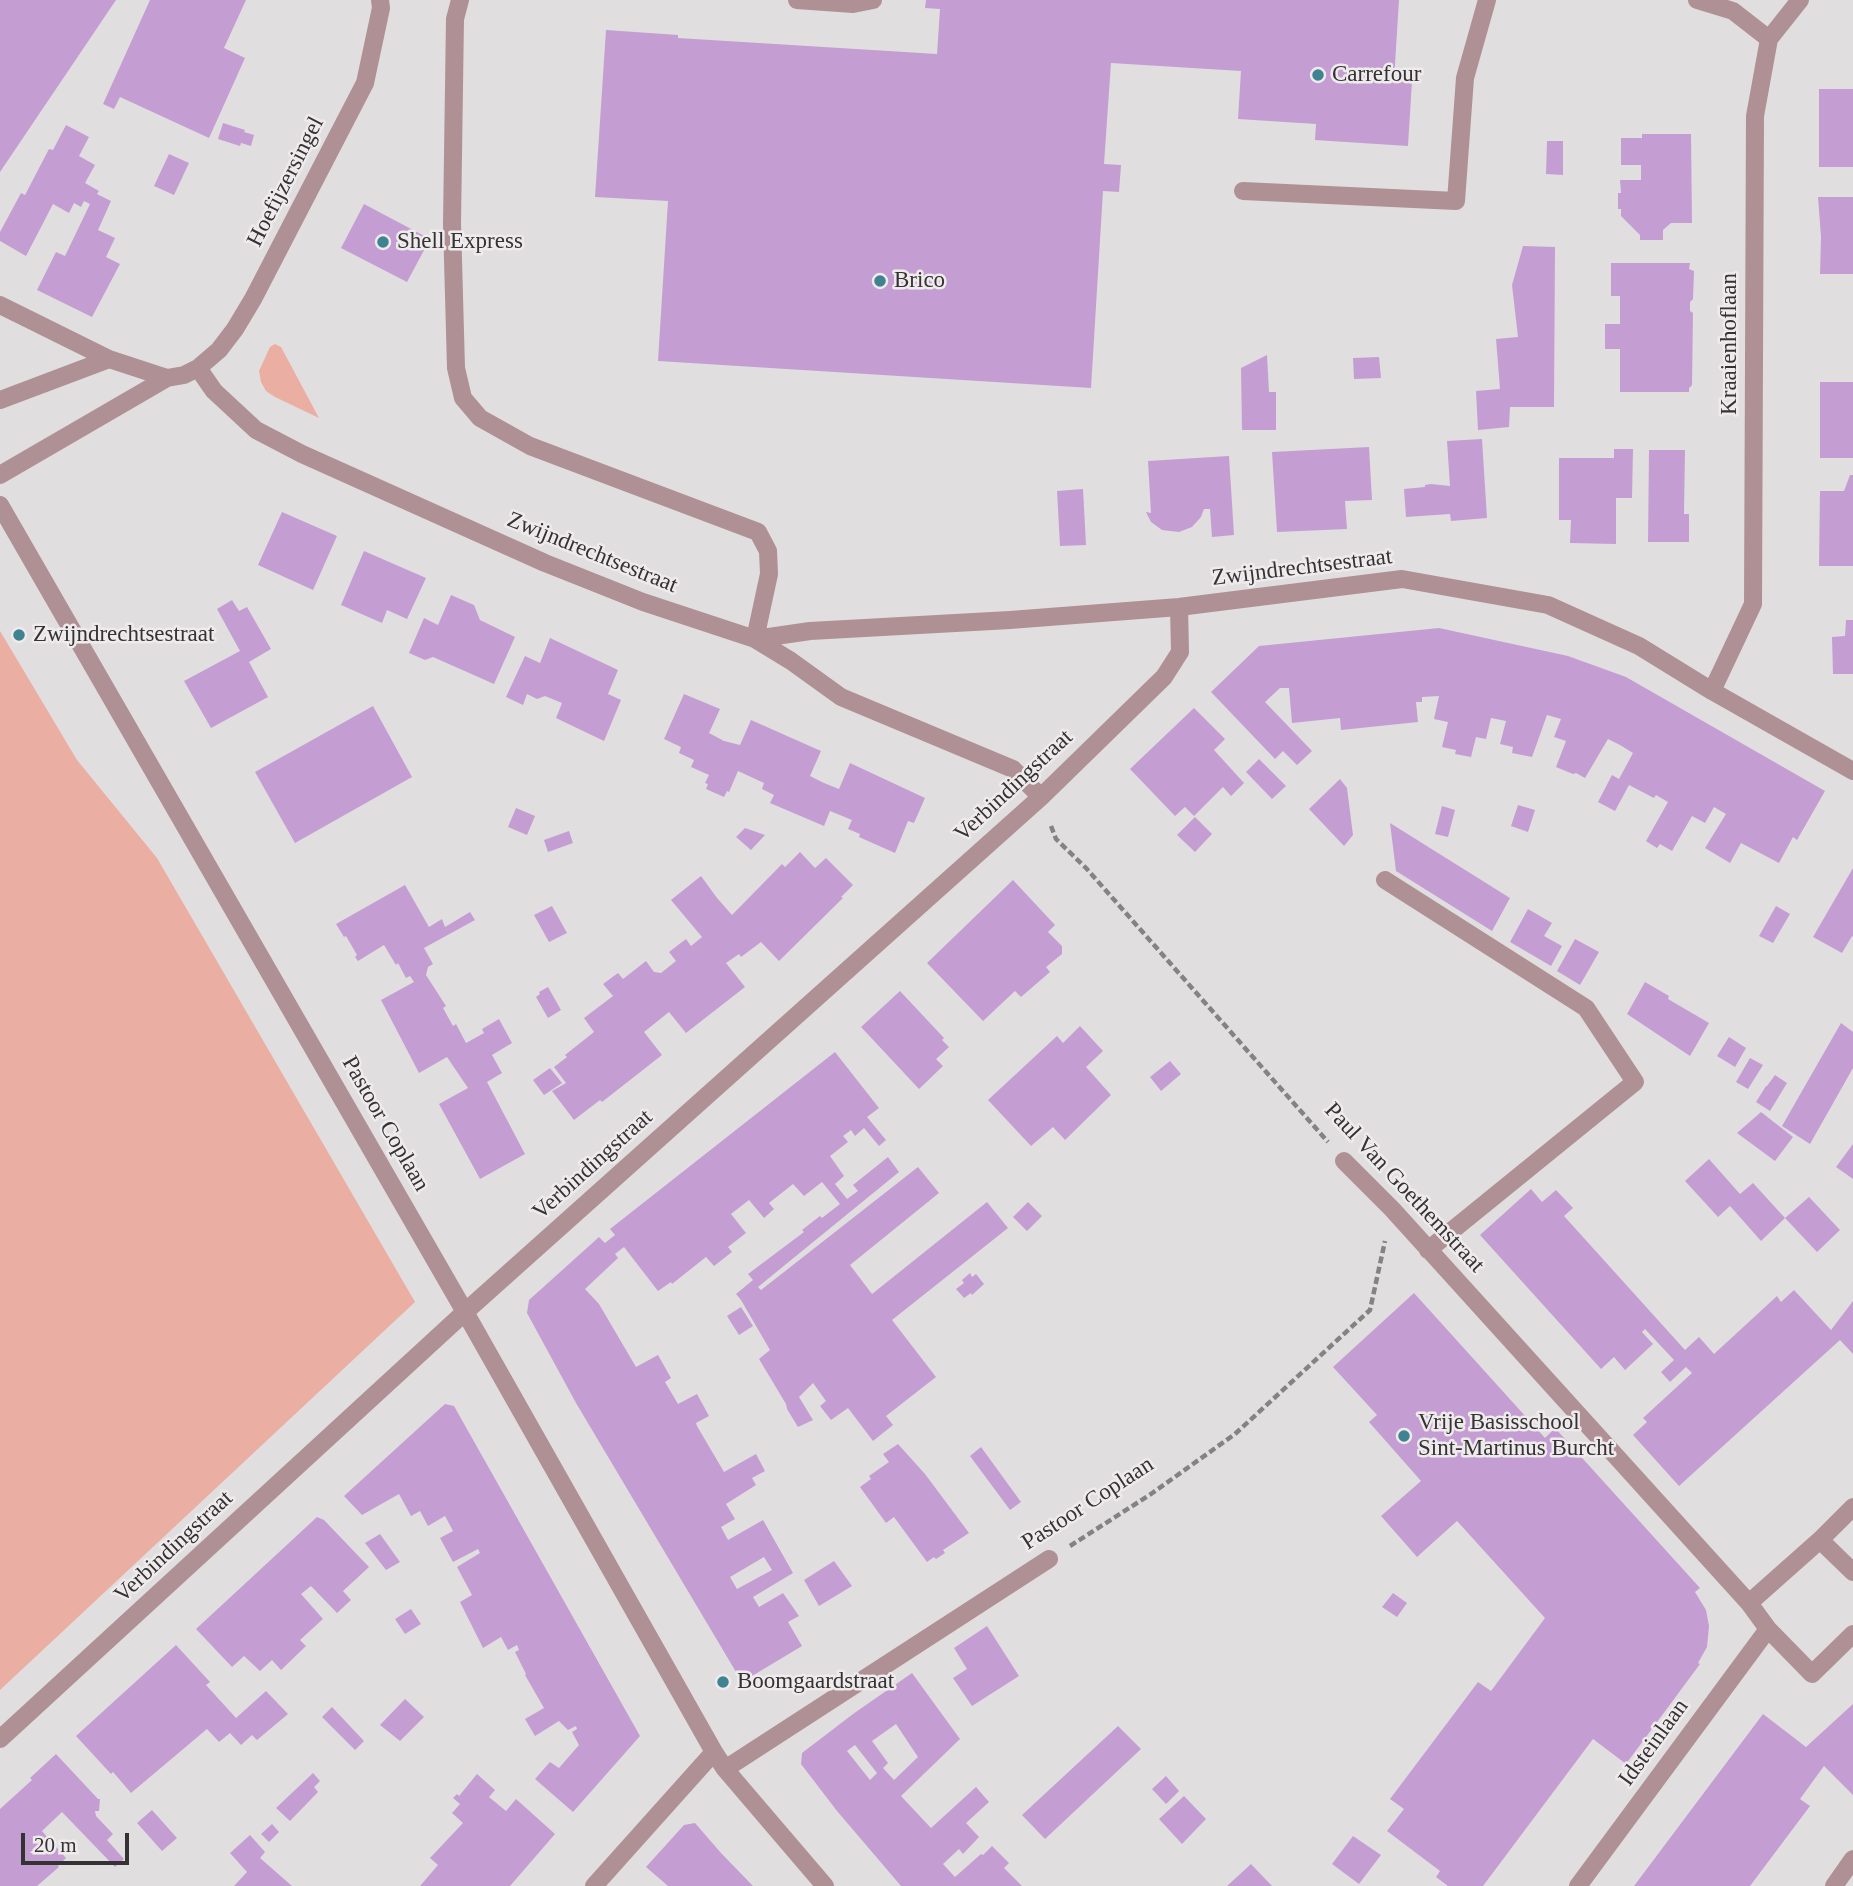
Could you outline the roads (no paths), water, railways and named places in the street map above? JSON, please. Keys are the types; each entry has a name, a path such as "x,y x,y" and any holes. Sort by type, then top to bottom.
{"street":[{"name":"Hoefijzersingel","path":"198,368 219,350 253,299 365,83 381,8 380,0"},
{"path":"460,0 455,19 452,223 456,368 463,398 480,418 530,446 758,532 768,551 769,574 755,639"},
{"path":"797,0 853,4 873,0"},
{"path":"1243,191 1456,201 1465,78 1487,0"},
{"path":"1697,0 1733,11 1769,39"},
{"name":"Kraaienhoflaan","path":"1712,691 1753,604 1755,116 1769,39 1800,0"},
{"path":"0,305 109,359 167,378"},
{"path":"0,400 109,359"},
{"path":"0,475 167,378 184,375 198,368"},
{"name":"Zwijndrechtsestraat","path":"198,368 214,391 256,430 302,454 545,564 643,602 755,639 841,697 1013,769 1041,797"},
{"name":"Pastoor Coplaan","path":"0,505 6,524 465,1312 714,1752 725,1769 825,1886"},
{"name":"Zwijndrechtsestraat","path":"755,639 810,631 1179,607 1402,579 1548,605 1639,646 1853,771"},
{"name":"Verbindingstraat","path":"0,1739 465,1312 1041,797 1164,677 1180,652 1179,607"},
{"path":"1385,880 1587,1008 1635,1082 1428,1250"},
{"name":"Paul Van Goethemstraat","path":"1344,1161 1391,1209 1749,1603"},
{"path":"1853,1507 1749,1603 1768,1629 1812,1674 1853,1634"},
{"path":"1820,1540 1853,1572"},
{"name":"Pastoor Coplaan","path":"725,1769 1049,1559"},
{"name":"Idsteinlaan","path":"1578,1886 1768,1629"},
{"path":"594,1886 714,1752"},
{"path":"1834,1886 1853,1858"}],"place":[{"name":"Carrefour","path":"1318,75"},
{"name":"Shell Express","path":"383,242"},
{"name":"Brico","path":"880,281"},
{"name":"Zwijndrechtsestraat","path":"19,635"},
{"name":"Vrije Basisschool Sint-Martinus Burcht","path":"1404,1436"},
{"name":"Boomgaardstraat","path":"723,1682"}]}
